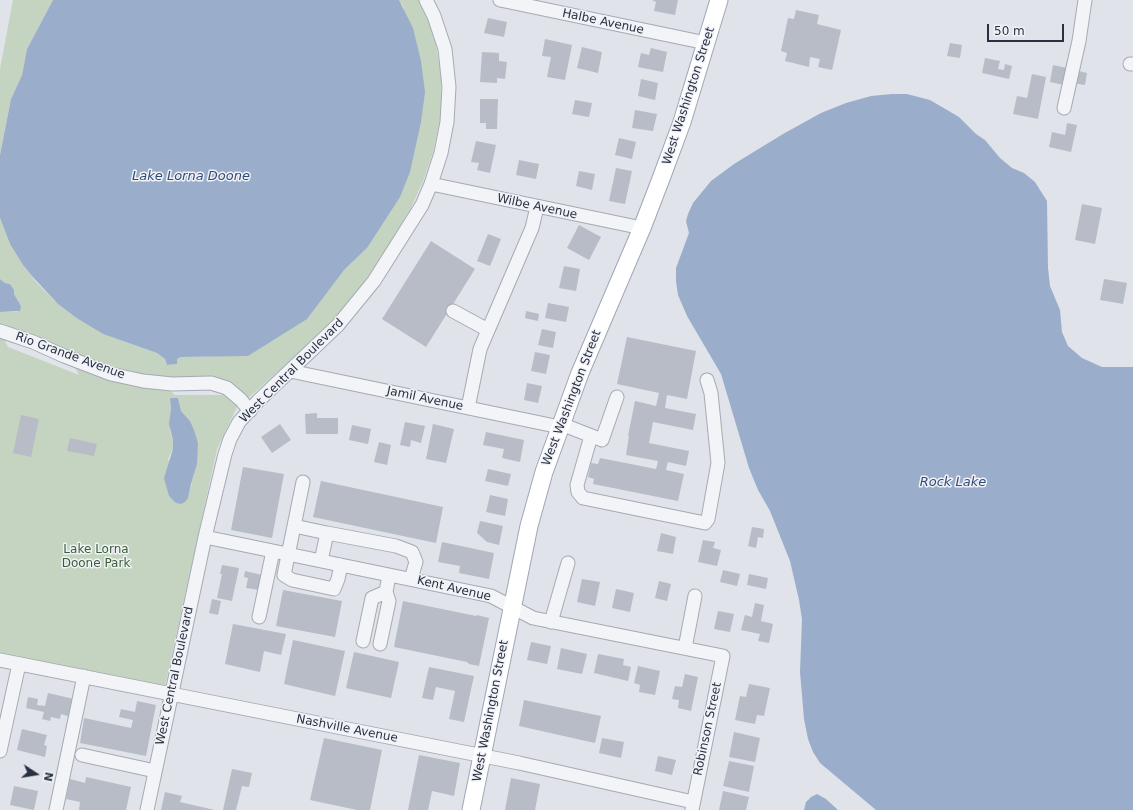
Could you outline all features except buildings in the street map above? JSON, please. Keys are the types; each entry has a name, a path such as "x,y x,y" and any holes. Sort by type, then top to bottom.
{"main road":[{"name":"West Washington Street","path":"471,810 512,607 531,520 544,472 580,373 642,228 682,122 719,0"}],"street":[{"name":"West Central Boulevard","path":"147,810 205,537 230,439 239,422 338,325 374,281 422,204 431,184 441,152 447,122 449,87 445,49 434,16 426,0"},
{"name":"Halbe Avenue","path":"500,0 706,43"},
{"path":"1064,108 1079,42 1085,0"},
{"name":"Wilbe Avenue","path":"431,184 642,228"},
{"path":"468,408 480,348 532,228 537,207"},
{"path":"453,311 488,330"},
{"name":"Rio Grande Avenue","path":"0,331 33,342 111,374 143,381 172,384 211,383 227,388 241,400 250,411"},
{"name":"Jamil Avenue","path":"290,372 560,425 591,436"},
{"path":"617,397 602,440 591,436 577,485 578,492 583,498 705,523 708,520 718,463 711,393 707,380"},
{"path":"303,482 284,575 292,580 334,589 341,565"},
{"path":"294,526 396,546 412,552 416,562 410,579"},
{"path":"321,561 327,533"},
{"name":"Kent Avenue","path":"205,537 491,596 533,618 723,656"},
{"path":"259,617 273,551"},
{"path":"551,622 568,563"},
{"path":"380,644 389,601 386,592 390,575"},
{"path":"363,641 372,598 386,592"},
{"path":"684,648 695,596"},
{"name":"Robinson Street","path":"692,806 723,656"},
{"name":"Nashville Avenue","path":"0,660 482,755 692,806"},
{"path":"0,751 19,664"},
{"path":"56,810 84,676"},
{"path":"82,755 155,771"}],"green space":[{"path":"13,0 53,0 27,49 22,75 11,99 0,155 0,69"},
{"path":"399,0 419,0 434,33 441,76 441,114 433,152 424,179 411,208 385,251 354,297 312,341 247,399 174,378 148,377 118,370 0,327 0,312 17,312 21,306 10,284 5,283 0,279 0,218 10,244 23,265 36,282 58,304 78,319 103,334 157,353 165,359 167,365 177,364 177,359 181,357 205,357 344,270 367,248 404,8"},
{"name":"Lake Lorna Doone Park","path":"0,335 2,335 8,347 79,375 74,365 165,386 175,395 223,395 218,388 235,400 237,407 217,449 165,686 0,654","holes":["170,398 178,398 181,411 190,421 194,474 188,498 168,459 173,449 173,440 170,431"]}],"water":[{"name":"Lake Lorna Doone","path":"53,0 399,0 413,28 421,61 425,92 421,122 410,172 400,197 367,248 344,270 307,319 248,356 181,357 177,359 177,364 167,365 165,359 157,353 103,334 78,319 58,304 23,265 10,244 0,218 0,155 11,99 22,75 27,49"},
{"name":"Rock Lake","path":"907,94 930,100 959,117 976,134 985,140 1000,158 1012,168 1024,173 1035,182 1047,201 1048,268 1050,286 1060,310 1062,332 1068,346 1082,358 1102,367 1133,367 1133,810 876,810 820,763 813,752 808,739 804,719 800,672 802,619 790,561 770,511 758,490 749,468 721,374 687,316 678,295 676,268 689,233 686,221 688,214 693,203 711,181 734,164 821,113 846,103 871,96"},
{"path":"0,279 5,283 10,284 14,290 14,294 21,306 20,311 0,312"},
{"path":"170,398 178,398 181,411 190,421 198,443 197,464 188,498 181,504 176,503 169,496 164,478 173,449 173,440 169,424 171,409"},
{"path":"817,794 826,799 838,810 804,810 806,802"}]}
